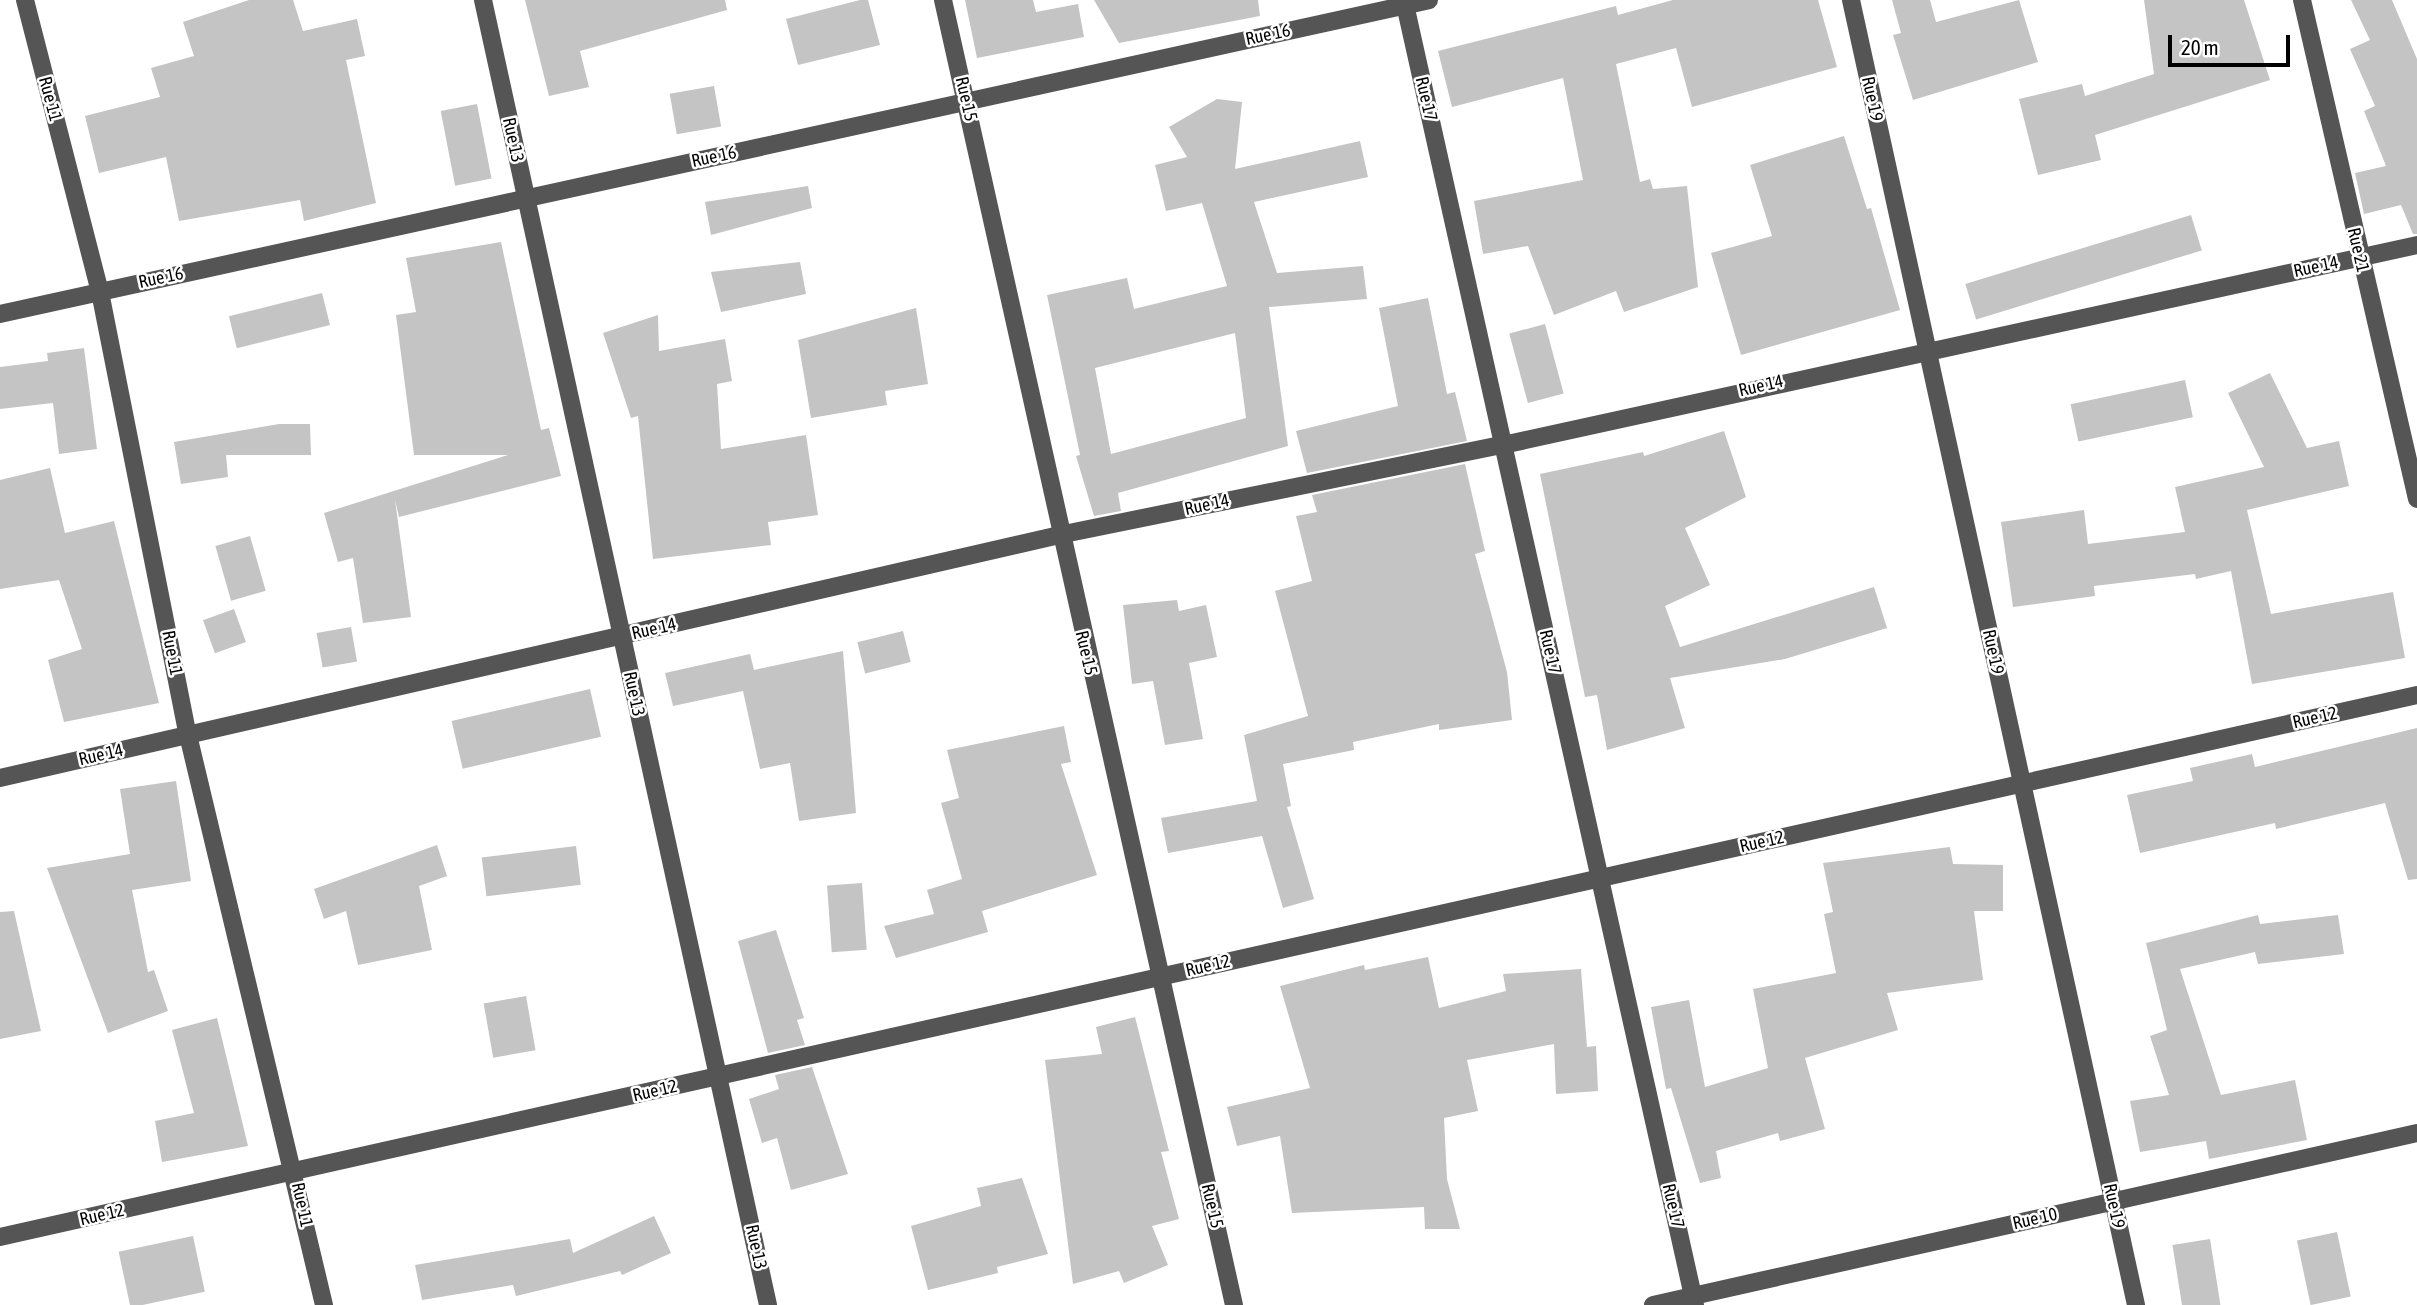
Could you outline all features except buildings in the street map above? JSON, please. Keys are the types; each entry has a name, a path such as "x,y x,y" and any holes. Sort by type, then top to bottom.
{"street":[{"name":"Rue 11","path":"25,0 100,292 188,735 295,1171 324,1305"},
{"name":"Rue 13","path":"483,0 768,1305"},
{"name":"Rue 15","path":"943,0 968,101 1059,535 1234,1305"},
{"name":"Rue 16","path":"0,314 1404,3 1429,0"},
{"name":"Rue 19","path":"1851,0 2136,1305"},
{"name":"Rue 21","path":"2302,0 2417,499"},
{"name":"Rue 17","path":"1404,3 1694,1300"},
{"name":"Rue 14","path":"0,778 1059,535 1503,444 1927,349 2417,245"},
{"name":"Rue 12","path":"0,1237 2417,695"},
{"name":"Rue 10","path":"1653,1305 1694,1300 2113,1201 2417,1133"}]}
